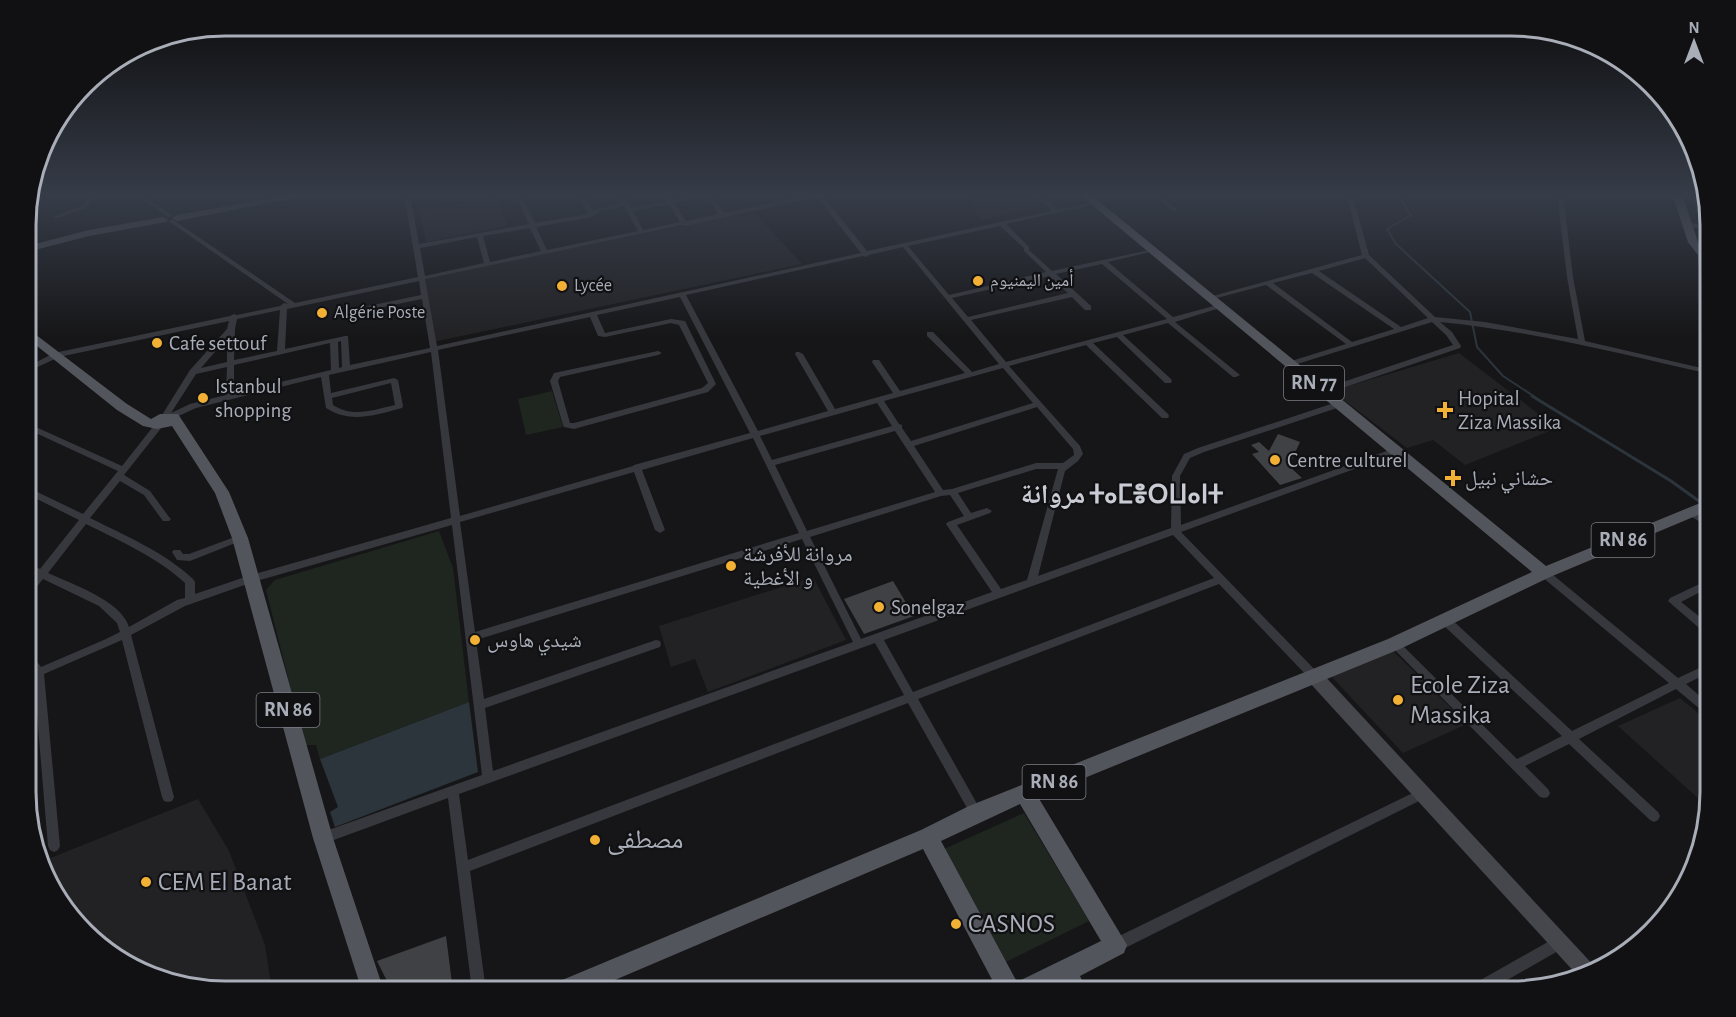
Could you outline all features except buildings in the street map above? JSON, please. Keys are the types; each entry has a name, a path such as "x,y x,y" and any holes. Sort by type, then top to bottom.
{"main road":[{"path":"36,247 56,241"},
{"name":"RN 77","path":"1141,241 1398,450 1544,573"},
{"name":"RN 86","path":"36,339 135,415 164,420 185,437 222,492 240,538 323,838 369,981"},
{"name":"RN 86","path":"587,981 928,837 976,813 1394,644 1544,573 1700,508"},
{"path":"1315,676 1583,967"},
{"path":"1025,794 1116,945 1071,981"},
{"path":"928,837 1005,981"}],"street":[{"path":"202,241 288,304"},
{"path":"417,241 434,350 488,776"},
{"path":"418,246 443,241"},
{"path":"481,241 488,263"},
{"path":"540,241 544,251"},
{"path":"36,365 57,355 288,304 596,241"},
{"path":"856,241 866,255"},
{"path":"164,420 189,408 335,371 925,241"},
{"path":"1020,241 1089,308"},
{"path":"1325,391 1457,346 1434,319 1366,256 1362,241"},
{"path":"1566,241 1582,342"},
{"path":"470,638 941,493 952,492 1036,466 1064,466 1075,460 1079,454 1077,448 905,246"},
{"path":"948,297 1152,250"},
{"path":"36,673 126,634 190,600 251,579 637,467 1171,320 1269,284 1366,256"},
{"path":"1103,261 1236,375"},
{"path":"1313,270 1400,330"},
{"path":"1269,284 1351,345"},
{"path":"682,294 755,434 858,643"},
{"path":"967,319 1074,294"},
{"path":"354,311 426,296"},
{"path":"280,354 288,304"},
{"path":"593,314 601,333 605,335 671,321 682,323 712,384 705,390 577,426 567,425 554,381 557,375 658,353"},
{"path":"230,398 231,329 234,316"},
{"path":"1291,364 1434,319 1485,324 1582,342 1700,370"},
{"path":"36,580 164,420 193,372 231,329"},
{"path":"930,334 971,375"},
{"path":"1119,335 1168,381"},
{"path":"193,372 345,338 346,369"},
{"path":"334,341 335,371"},
{"path":"1088,343 1165,416"},
{"path":"799,354 833,412"},
{"path":"876,362 897,394"},
{"path":"325,374 328,406 350,417 399,406 394,380 328,396"},
{"path":"879,400 911,444 941,493"},
{"path":"911,444 1040,404"},
{"path":"1315,676 1176,532 1176,476 1187,456 1340,404"},
{"path":"769,464 898,427"},
{"path":"38,431 120,473 147,493 166,519"},
{"path":"323,838 488,776 998,593 1176,532 1398,450"},
{"path":"1032,581 1064,466"},
{"path":"637,467 660,531"},
{"path":"952,492 969,517"},
{"path":"36,495 138,546 176,569 189,582 190,600"},
{"path":"987,511 951,524 998,593"},
{"path":"177,552 180,558 190,557 240,538"},
{"path":"36,572 103,603 122,621 168,796"},
{"path":"1544,573 1700,703"},
{"path":"463,868 1221,579"},
{"path":"1700,588 1673,601 1700,623"},
{"path":"1445,620 1654,816"},
{"path":"877,637 976,813"},
{"path":"480,705 656,644"},
{"path":"1394,644 1544,793"},
{"path":"36,668 39,672 54,846"},
{"path":"1516,765 1700,673"},
{"path":"453,790 478,981"},
{"path":"1116,945 1423,793"},
{"path":"1492,981 1560,942"}],"shaded area":[{"name":"Lycée","path":"604,241 781,241 802,264 433,342 424,277"},
{"name":"Hopital Ziza Massika","path":"1459,353 1557,428 1465,465 1433,440 1407,448 1332,391"},
{"path":"552,391 563,427 526,435 518,399"},
{"path":"439,531 453,568 469,702 320,759 316,745 305,745 266,590 275,580"},
{"path":"813,577 846,640 708,692 695,659 671,667 659,626"},
{"name":"Ecole Ziza Massika","path":"1391,649 1467,724 1403,753 1331,676"},
{"path":"1680,698 1700,715 1700,800 1618,726"},
{"path":"469,702 478,772 335,827 330,812 338,807 320,759"},
{"name":"CEM El Banat","path":"198,799 229,851 265,945 270,981 225,981 176,975 130,956 91,926 68,897 48,859"},
{"path":"1024,813 1089,921 1004,963 944,849"}],"waterway":[{"path":"1394,241 1470,312 1477,347 1503,376 1535,397"},
{"path":"1532,396 1671,481 1700,502"}],"place":[{"name":"أمين اليمنيوم","path":"978,281"},
{"name":"Lycée","path":"562,286"},
{"name":"Algérie Poste","path":"322,313"},
{"name":"Cafe settouf","path":"157,343"},
{"name":"Istanbul shopping","path":"203,398"},
{"name":"Hopital Ziza Massika","path":"1445,410"},
{"name":"Centre culturel","path":"1275,460"},
{"name":"حشاني نبيل","path":"1453,478"},
{"name":"مروانة للأفرشة و الأغطية","path":"731,566"},
{"name":"Sonelgaz","path":"879,607"},
{"name":"شيدي هاوس","path":"475,640"},
{"name":"Ecole Ziza Massika","path":"1398,700"},
{"name":"مصطفى","path":"595,840"},
{"name":"CEM El Banat","path":"146,882"},
{"name":"CASNOS","path":"956,924"}],"district":[{"name":"مروانة ⵜⴰⵎⴻⵔⵡⴰⵏⵜ","path":"1122,494"}]}
